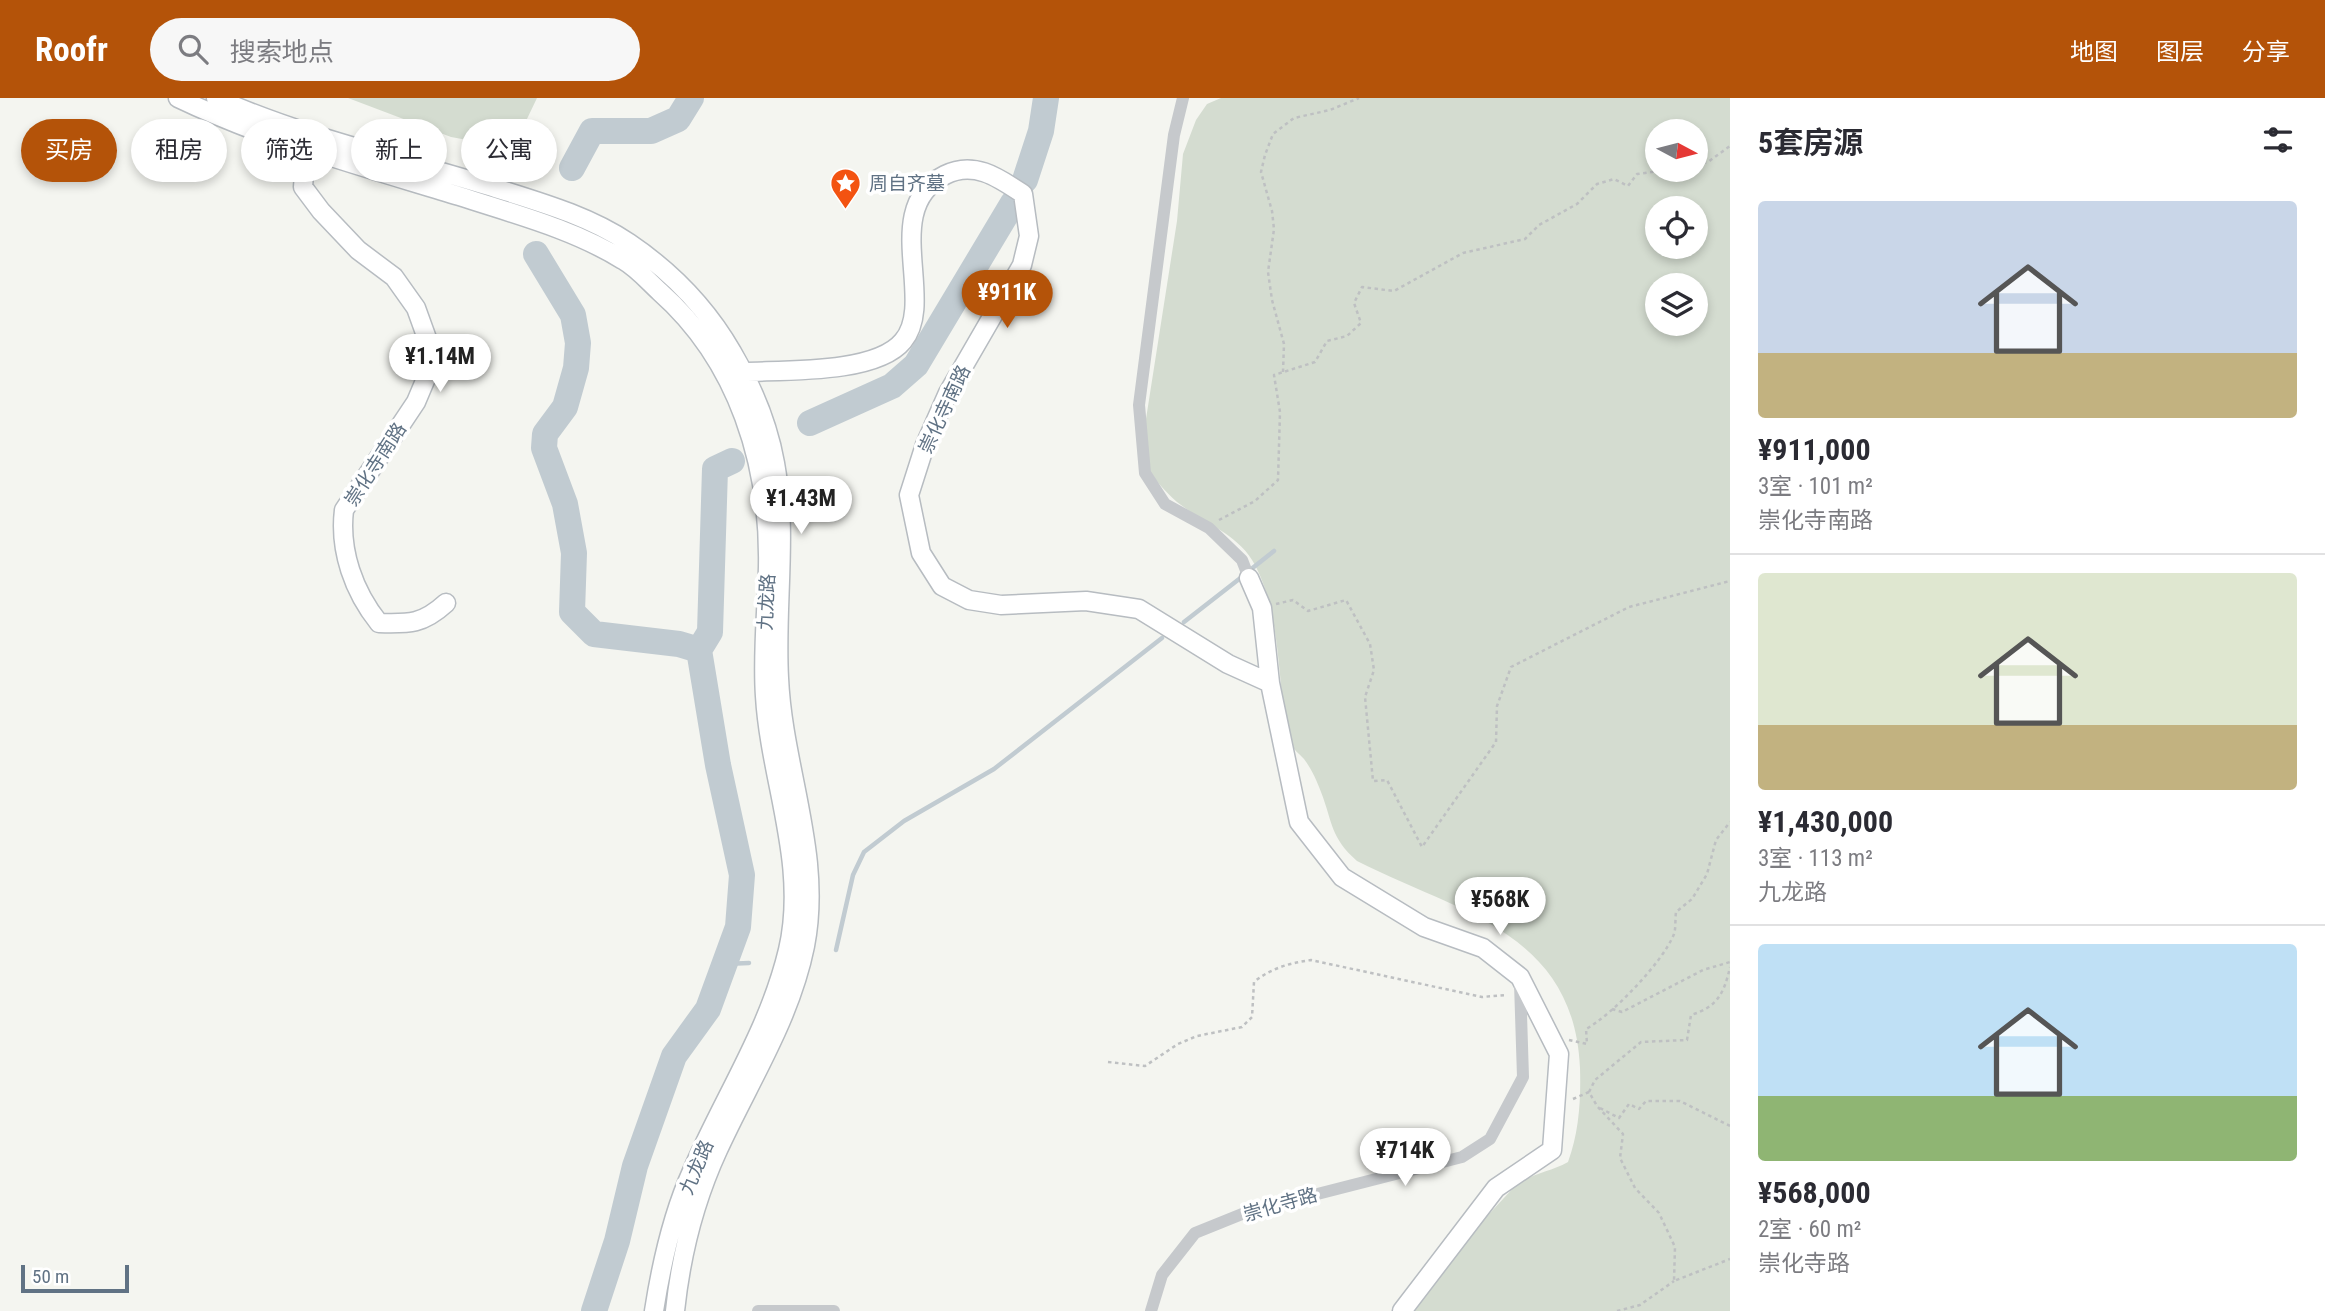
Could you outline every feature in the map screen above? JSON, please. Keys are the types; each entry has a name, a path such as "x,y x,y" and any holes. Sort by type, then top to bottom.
{"main road":[{"name":"九龙路","path":"178,98 241,126"},
{"name":"九龙路","path":"216,98 283,124 523,197 583,219 625,240 665,269 696,300 744,372 760,409 776,473 783,559 778,676 781,712 805,834 810,907 804,947 791,997 774,1041 717,1153 694,1209 680,1265 675,1311"},
{"name":"九龙路","path":"337,159 575,235 627,262 705,338 730,380 752,436 765,498 768,566 765,696 771,748 789,831 794,892 790,945 779,984 752,1051 690,1174 654,1311"},
{"name":"崇化寺南路","path":"744,372 821,368 881,359 903,341 913,324 910,239 918,204 930,182 957,169 989,172 1023,194 1030,236 1021,265 948,393 925,445 909,495 921,554 942,586 969,600 1001,605 1086,601 1139,609 1228,664 1270,683"},
{"name":"崇化寺南路","path":"303,182 303,187 321,211 358,250 394,276 416,307 429,344 427,376 416,402 344,510 342,528 346,557 363,603 379,623 408,624 430,618 446,603"},
{"path":"1247,573 1262,608 1270,683 1299,822 1342,877 1424,927 1483,948 1520,986 1559,1054 1552,1150 1496,1188 1402,1311"}],"street":[{"path":"1183,98 1174,135 1139,405 1145,473 1165,504 1209,528 1241,560 1247,573"},
{"name":"崇化寺路","path":"1151,1311 1162,1275 1195,1233 1247,1212 1462,1157 1490,1139 1523,1077 1520,986"},
{"path":"758,1311 834,1311"}],"path":[{"path":"1283,372 1284,344 1272,300 1268,272 1274,229 1261,172 1265,155 1273,134 1294,118 1329,110 1359,98"},
{"path":"1708,162 1730,146"},
{"path":"1209,528 1227,514 1255,502 1278,480 1280,412 1274,375 1315,362 1327,341 1347,336 1361,323 1354,303 1362,287 1394,291 1463,253 1525,239 1539,225 1577,204 1597,184 1614,179 1628,186 1637,174 1645,173"},
{"path":"1262,608 1293,600 1308,611 1346,600 1370,644 1374,670 1364,697 1373,781 1387,780 1422,847 1496,741 1497,706 1511,667 1629,607 1730,581"},
{"path":"1549,1036 1587,1044 1586,1029 1598,1022 1654,964 1674,934 1676,912 1692,899 1702,883 1716,840 1730,822"},
{"path":"1108,1062 1145,1066 1197,1036 1242,1027 1252,1017 1254,982 1267,971 1298,961 1311,960 1482,997 1520,986"},
{"path":"1611,1008 1622,1012 1703,970 1730,962"},
{"path":"1555,1107 1589,1092 1595,1080 1641,1042 1687,1040 1691,1015 1710,1009 1725,991 1730,967"},
{"path":"1589,1092 1597,1106 1623,1134 1620,1158 1634,1188 1659,1213 1675,1247 1674,1281"},
{"path":"1597,1106 1619,1118 1629,1104 1639,1109 1646,1101 1680,1101 1730,1126"},
{"path":"1617,1311 1640,1305 1674,1281 1730,1259"}],"shaded area":[{"path":"348,98 537,98 527,119 461,119 461,139 447,135 447,119 403,119"},
{"path":"1221,98 1730,98 1730,1311 1399,1311 1516,1185 1568,1162 1577,1128 1580,1092 1580,1068 1573,1022 1557,985 1533,956 1504,932 1470,913 1357,861 1348,852 1333,829 1314,775 1291,743 1271,608 1255,565 1240,545 1177,502 1144,467 1143,438 1177,221 1183,154 1196,120 1207,104"}],"waterway":[{"path":"572,168 592,131 651,131 678,119 691,98"},
{"path":"1025,180 1041,131 1046,98"},
{"path":"810,423 892,386 916,365 1013,203"},
{"path":"536,254 573,315 578,343 576,368 565,407 545,434 544,448 565,504 574,553 572,612 594,634 679,644 699,650"},
{"path":"594,1311 617,1241 635,1166 674,1056 708,1009 738,927 742,875 718,765 699,650 710,632 715,469 732,461"},
{"path":"1250,570 1274,551"},
{"path":"1184,622 1243,576"},
{"path":"836,950 853,875 864,852 904,821 994,769 1162,638"},
{"path":"725,964 749,963"}],"place":[{"name":"周自齐墓","path":"846,210"}]}
